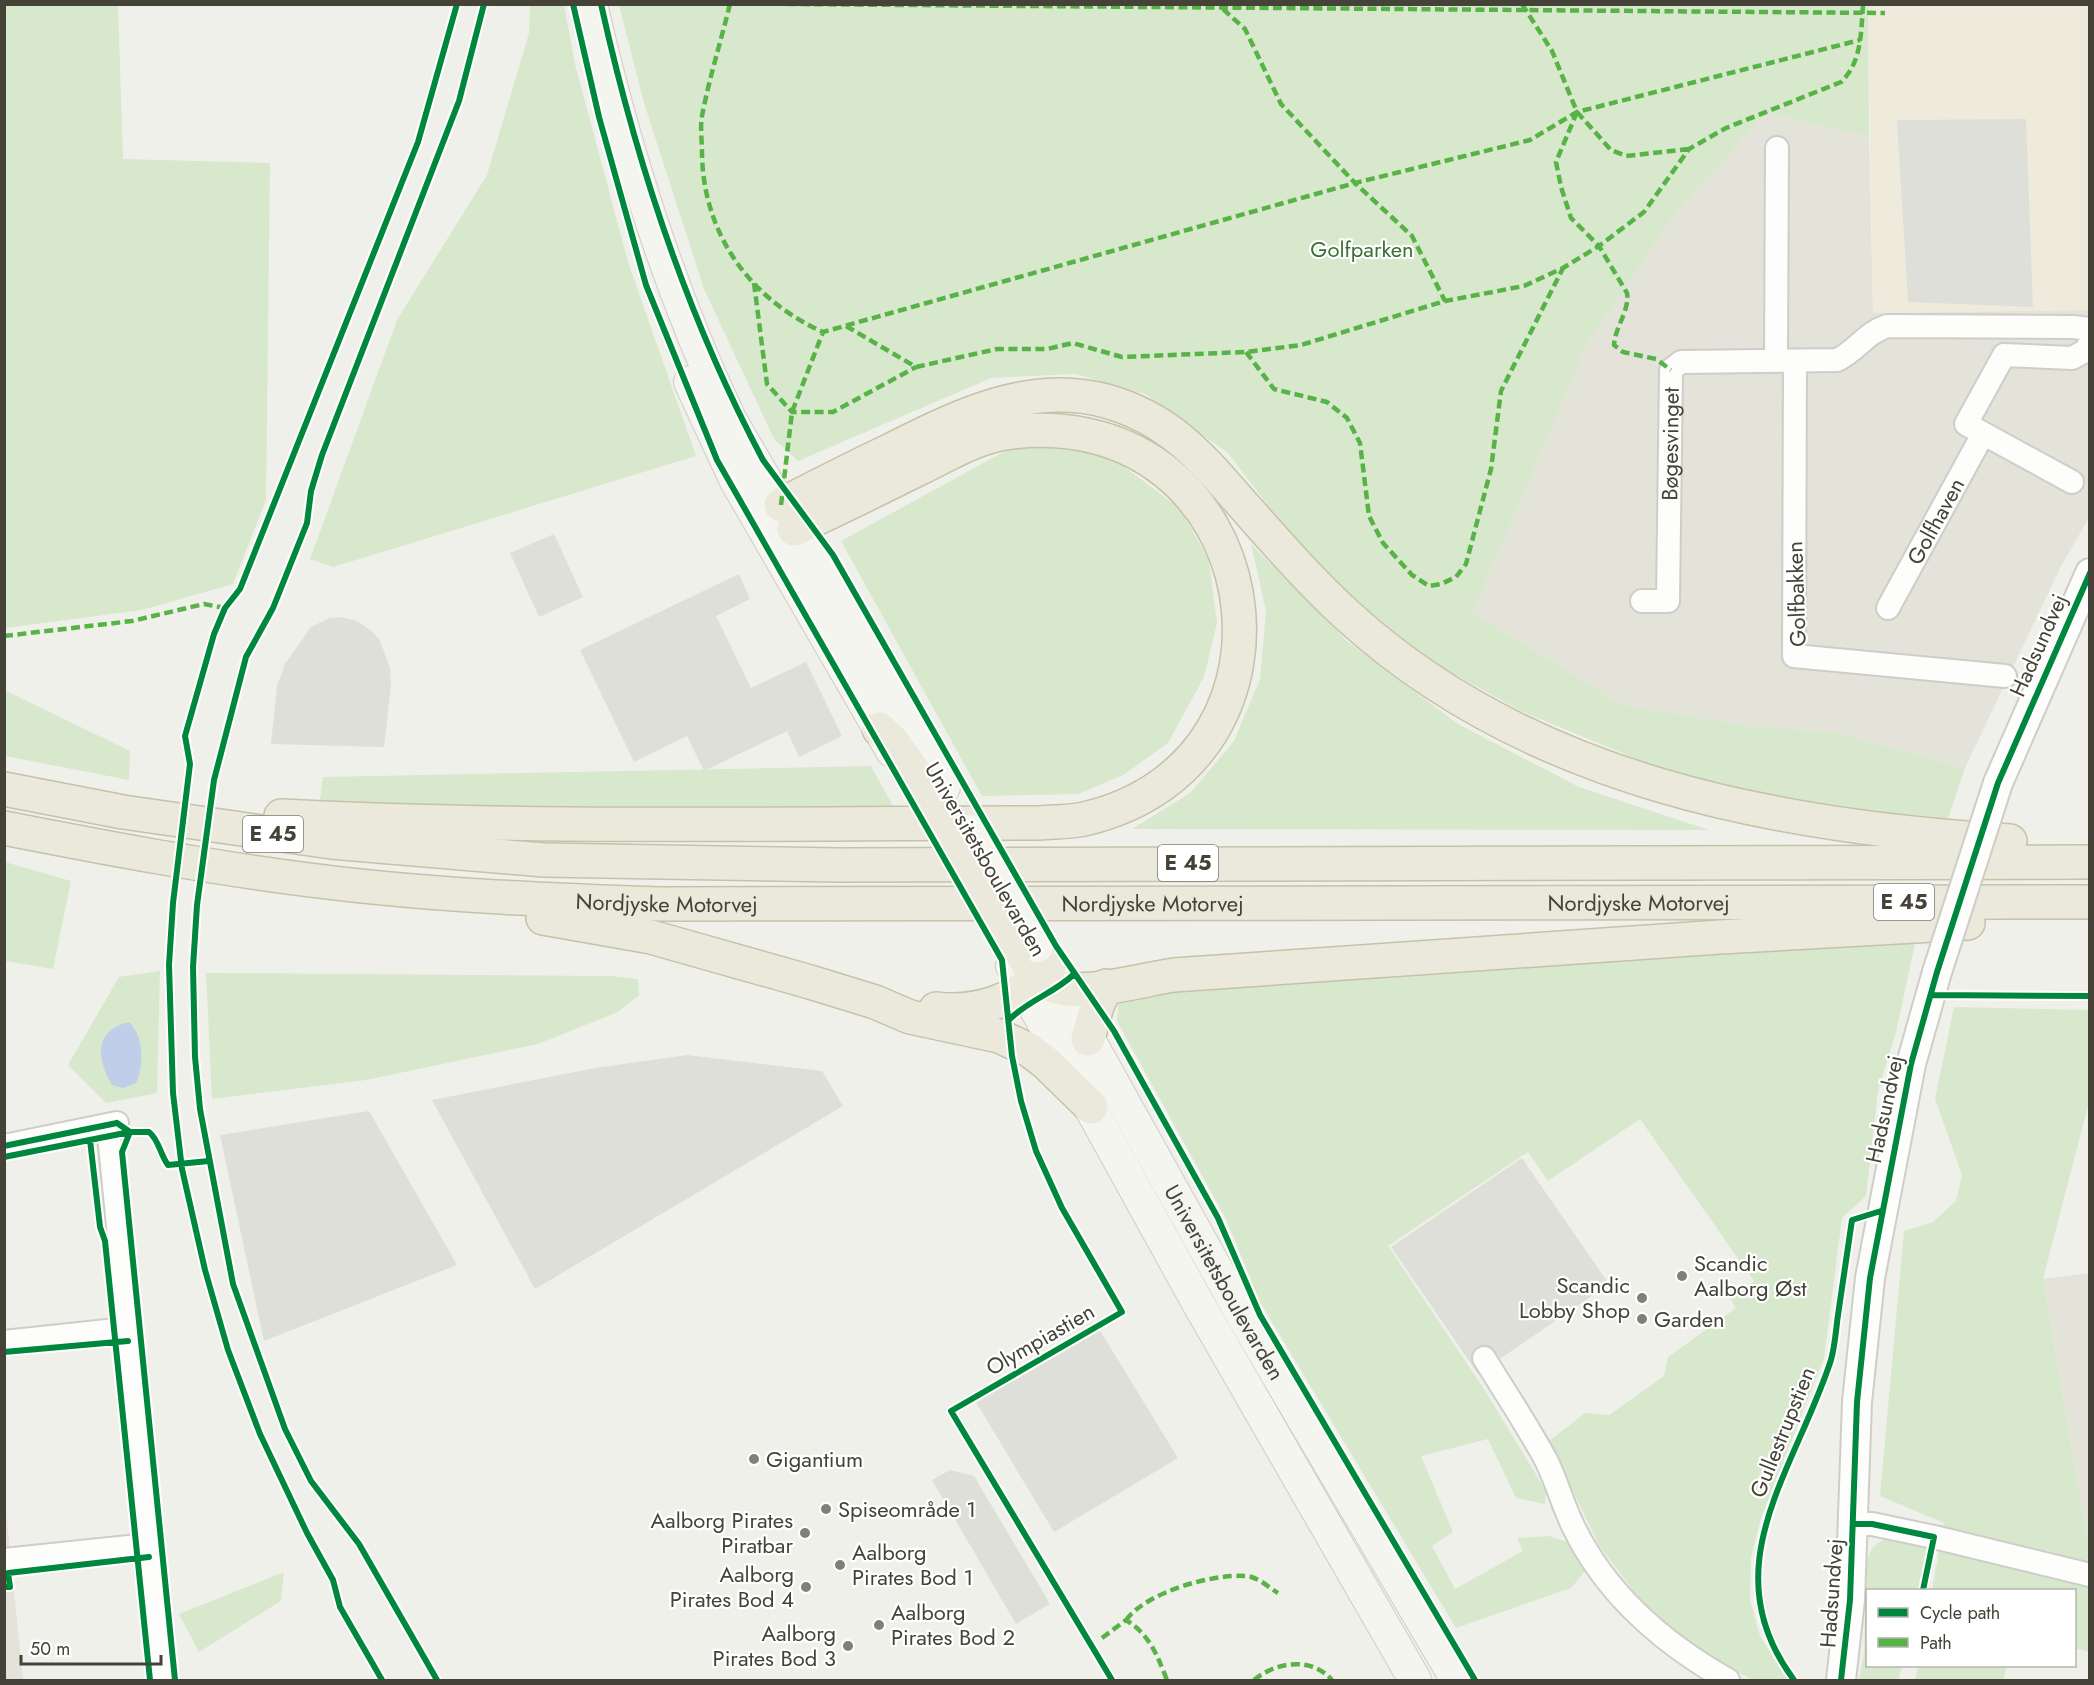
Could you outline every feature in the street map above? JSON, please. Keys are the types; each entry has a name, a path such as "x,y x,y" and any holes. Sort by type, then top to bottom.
{"highway":[{"path":"787,517 951,420 985,407 1017,399 1065,395 1105,400 1138,412 1168,428 1205,459 1310,581 1397,657 1445,690 1502,721 1578,757 1649,783 1732,806 1821,823 1936,837 2090,846"},
{"path":"4,771 129,796 260,815 397,822 1015,823 1083,819 1124,806 1162,784 1194,754 1219,718 1235,677 1241,633 1238,590 1220,538 1203,510 1173,477 1137,452 1097,436 1053,429 1010,432 968,445 787,517"},
{"path":"879,729 892,741 927,787 1033,966 1084,989 1174,975 1720,936 2000,921 2090,920"},
{"name":"Nordjyske Motorvej","path":"4,789 123,812 331,842 544,860 838,865 2090,862"},
{"name":"Nordjyske Motorvej","path":"4,828 142,855 310,880 535,899 693,905 2090,902"},
{"path":"310,880 573,922 651,937 875,1002 910,1017 985,1031 1011,1040 1046,1063 1090,1107"},
{"path":"875,1002 956,1011 989,1005 1033,966"},
{"path":"1088,1039 1096,1006 1106,986"}],"main road":[{"path":"579,4 632,218 685,369 736,481 879,729"},
{"name":"Universitetsboulevarden","path":"591,4 608,78 648,214 678,300 730,419 787,517 927,787"},
{"name":"Universitetsboulevarden","path":"1033,966 1088,1039 1242,1315 1457,1680"},
{"name":"Universitetsboulevarden","path":"1033,966 1090,1107 1204,1313 1416,1680"}],"street":[{"path":"1777,148 1785,361"},
{"name":"Bøgesvinget","path":"1642,601 1668,601 1671,370 1681,362 1837,360 1853,353 1870,332 1887,326 2090,329"},
{"path":"2072,482 1966,424 2004,355 2072,358 2085,351 2090,343"},
{"name":"Golfbakken","path":"1785,361 1794,656 2005,676"},
{"name":"Golfhaven","path":"1888,608 1983,434"},
{"name":"Hadsundvej","path":"1841,1680 1845,1659 1854,1524 1857,1402 1870,1278 1911,1064 1937,972 1998,783 2090,573"},
{"path":"4,1146 113,1124 126,1329 163,1680"},
{"path":"4,1342 126,1329"},
{"path":"1484,1358 1544,1457 1572,1525 1605,1578 1649,1627 1696,1662 1728,1680"},
{"path":"1854,1524 1872,1524 2090,1575"},
{"path":"4,1560 148,1545"}],"shaded area":[{"path":"1868,5 2089,5 2089,310 1873,313"},
{"path":"1766,113 1869,137 1873,313 2089,310 2089,518 2061,566 1965,768 1834,732 1757,727 1623,705 1473,613 1587,344 1672,218"},
{"path":"2026,119 2033,307 1908,302 1897,120"},
{"path":"554,534 583,597 539,617 510,553"},
{"path":"739,574 750,599 716,616 751,688 806,662 842,736 799,757 787,731 704,771 687,736 634,762 580,650"},
{"path":"340,617 357,621 373,632 380,641 390,668 391,685 384,747 271,744 277,686 285,664 311,627 329,618"},
{"path":"687,1055 822,1071 843,1106 535,1289 432,1100 595,1068"},
{"path":"369,1111 457,1265 264,1341 220,1135"},
{"path":"1522,1158 1609,1284 1478,1374 1391,1247"},
{"path":"2089,1273 2089,1549 2043,1279"},
{"path":"1099,1329 1178,1458 1054,1532 976,1402"},
{"path":"950,1470 974,1476 1050,1604 1016,1624 932,1480"},
{"path":"5,1501 23,1680 5,1680"}],"green space":[{"path":"4,5 118,5 123,159 270,163 266,500 233,584 142,610 5,628"},
{"path":"530,5 564,5 575,64 628,262 696,456 333,567 310,559 397,320 487,175 529,33"},
{"name":"Golfparken","path":"619,5 1868,5 1869,137 1766,113 1672,218 1587,344 1473,613 1623,705 1757,727 1834,732 1965,768 1947,821 1807,803 1663,770 1521,711 1425,658 1310,561 1228,453 1145,394 1076,374 991,378 798,461 774,439 704,289 644,103"},
{"path":"1066,445 1121,464 1180,509 1209,560 1217,623 1204,677 1168,743 1125,774 1079,794 982,796 841,541 1007,450"},
{"path":"1251,544 1348,642 1458,724 1579,787 1709,830 1132,829 1190,793 1234,741 1260,679 1266,611"},
{"path":"4,690 130,751 129,780 5,756"},
{"path":"871,766 896,811 389,806 320,800 323,777"},
{"path":"5,862 71,881 53,969 5,961"},
{"path":"1917,935 1896,1032 1878,1091 1866,1196 1842,1218 1824,1358 1761,1518 1751,1558 1750,1600 1760,1636 1788,1680 1752,1680 1689,1643 1639,1598 1600,1547 1549,1441 1585,1413 1609,1415 1664,1376 1668,1357 1736,1308 1730,1299 1754,1281 1640,1119 1548,1181 1528,1152 1388,1246 1484,1389 1546,1491 1545,1504 1516,1498 1488,1439 1421,1456 1453,1532 1432,1546 1455,1589 1523,1551 1517,1538 1549,1536 1571,1543 1586,1570 1571,1588 1456,1628 1260,1302 1226,1219 1117,1021 1118,1004 1134,995"},
{"path":"160,971 157,1093 106,1103 68,1065 119,977"},
{"path":"206,973 611,976 638,979 639,995 618,1012 538,1044 366,1080 212,1099"},
{"path":"1954,1007 2089,1010 2089,1102 2043,1279 2089,1549 2089,1652 2076,1648 2076,1589 1932,1589 1944,1523 1880,1496 1904,1231 1933,1222 1956,1201 1962,1175 1935,1099"},
{"path":"1893,1537 1924,1544 1927,1551 1919,1589 1866,1589 1866,1667 1902,1667 1898,1680 1859,1680 1864,1653 1866,1563 1870,1553 1882,1540"},
{"path":"284,1572 281,1601 199,1652 179,1614"},
{"path":"1918,1667 2007,1667 2003,1680 1915,1680"}],"water":[{"path":"129,1022 138,1035 141,1060 136,1083 123,1088 112,1085 103,1065 101,1046 109,1031"}],"marked path":[{"path":"730,4 701,120 704,182 711,210 721,236 735,260 752,282 797,318 823,332 1355,183 1530,140 1577,112 1860,40"},
{"path":"787,4 1885,13"},
{"path":"1522,4 1552,51 1577,112 1556,162 1571,218 1599,246 1627,293 1626,306 1614,345 1623,352 1656,359 1671,370"},
{"path":"846,326 916,367 997,349 1047,349 1073,343 1122,357 1246,352 1301,345 1445,301 1524,286 1563,268 1599,246 1644,212 1689,149 1726,128 1841,82 1857,56 1863,4"},
{"path":"1223,9 1245,29 1281,104 1355,183 1412,236 1445,301"},
{"path":"1577,112 1611,150 1626,156 1689,149"},
{"path":"1246,352 1274,389 1327,402 1347,418 1360,443 1369,516 1383,543 1412,575 1429,586 1441,584 1456,577 1466,564 1491,469 1501,391 1563,268"},
{"path":"754,283 767,384 792,412 833,412 916,367"},
{"path":"781,505 792,412 823,332"},
{"path":"4,636 132,621 204,604 225,608"},
{"path":"1126,1620 1136,1610 1164,1593 1215,1578 1249,1576 1278,1593"},
{"path":"1102,1638 1126,1620 1147,1639 1167,1680"},
{"path":"1254,1680 1273,1669 1293,1664 1314,1667 1324,1672 1332,1680"}],"cycle path":[{"path":"382,1680 340,1607 333,1580 307,1533 260,1434 228,1350 205,1270 182,1169 173,1093 169,965 173,903 190,764 185,736 214,634 225,608 240,589 418,142 457,4"},
{"path":"437,1680 359,1544 311,1481 285,1429 233,1284 200,1109 195,1057 193,967 197,905 214,780 246,657 273,608 307,523 311,491 322,455 459,101 484,4"},
{"name":"Olympiastien","path":"573,4 599,117 646,285 717,460 1002,960 1012,1056 1021,1101 1036,1151 1062,1208 1122,1312 951,1411 1112,1680"},
{"path":"601,4 630,122 667,238 711,351 763,460 833,555 1056,946 1114,1031 1218,1218 1260,1315 1475,1680"},
{"path":"1841,1680 1850,1600 1857,1402 1870,1278 1911,1064 1937,972 1998,783 2090,573"},
{"path":"1010,1019 1073,975"},
{"path":"1931,995 2090,996"},
{"path":"117,1123 130,1132 149,1132 168,1165 209,1161"},
{"path":"4,1146 117,1123"},
{"path":"130,1132 122,1152 175,1680"},
{"path":"4,1157 130,1132"},
{"path":"90,1140 100,1227 105,1241 150,1680"},
{"name":"Gullestrupstien","path":"1794,1680 1770,1639 1759,1598 1759,1559 1781,1480 1816,1401 1831,1360 1852,1220 1881,1211"},
{"path":"4,1352 128,1341"},
{"path":"1854,1524 1872,1524 1934,1537 1923,1589"},
{"path":"4,1587 10,1587 8,1573 149,1557"}],"place":[{"name":"Scandic Aalborg Øst","path":"1682,1276"},
{"name":"Scandic Lobby Shop","path":"1642,1298"},
{"name":"Garden","path":"1642,1319"},
{"name":"Gigantium","path":"754,1459"},
{"name":"Spiseområde 1","path":"826,1509"},
{"name":"Aalborg Pirates Piratbar","path":"805,1533"},
{"name":"Aalborg Pirates Bod 1","path":"840,1565"},
{"name":"Aalborg Pirates Bod 4","path":"806,1587"},
{"name":"Aalborg Pirates Bod 2","path":"879,1625"},
{"name":"Aalborg Pirates Bod 3","path":"848,1646"}]}
